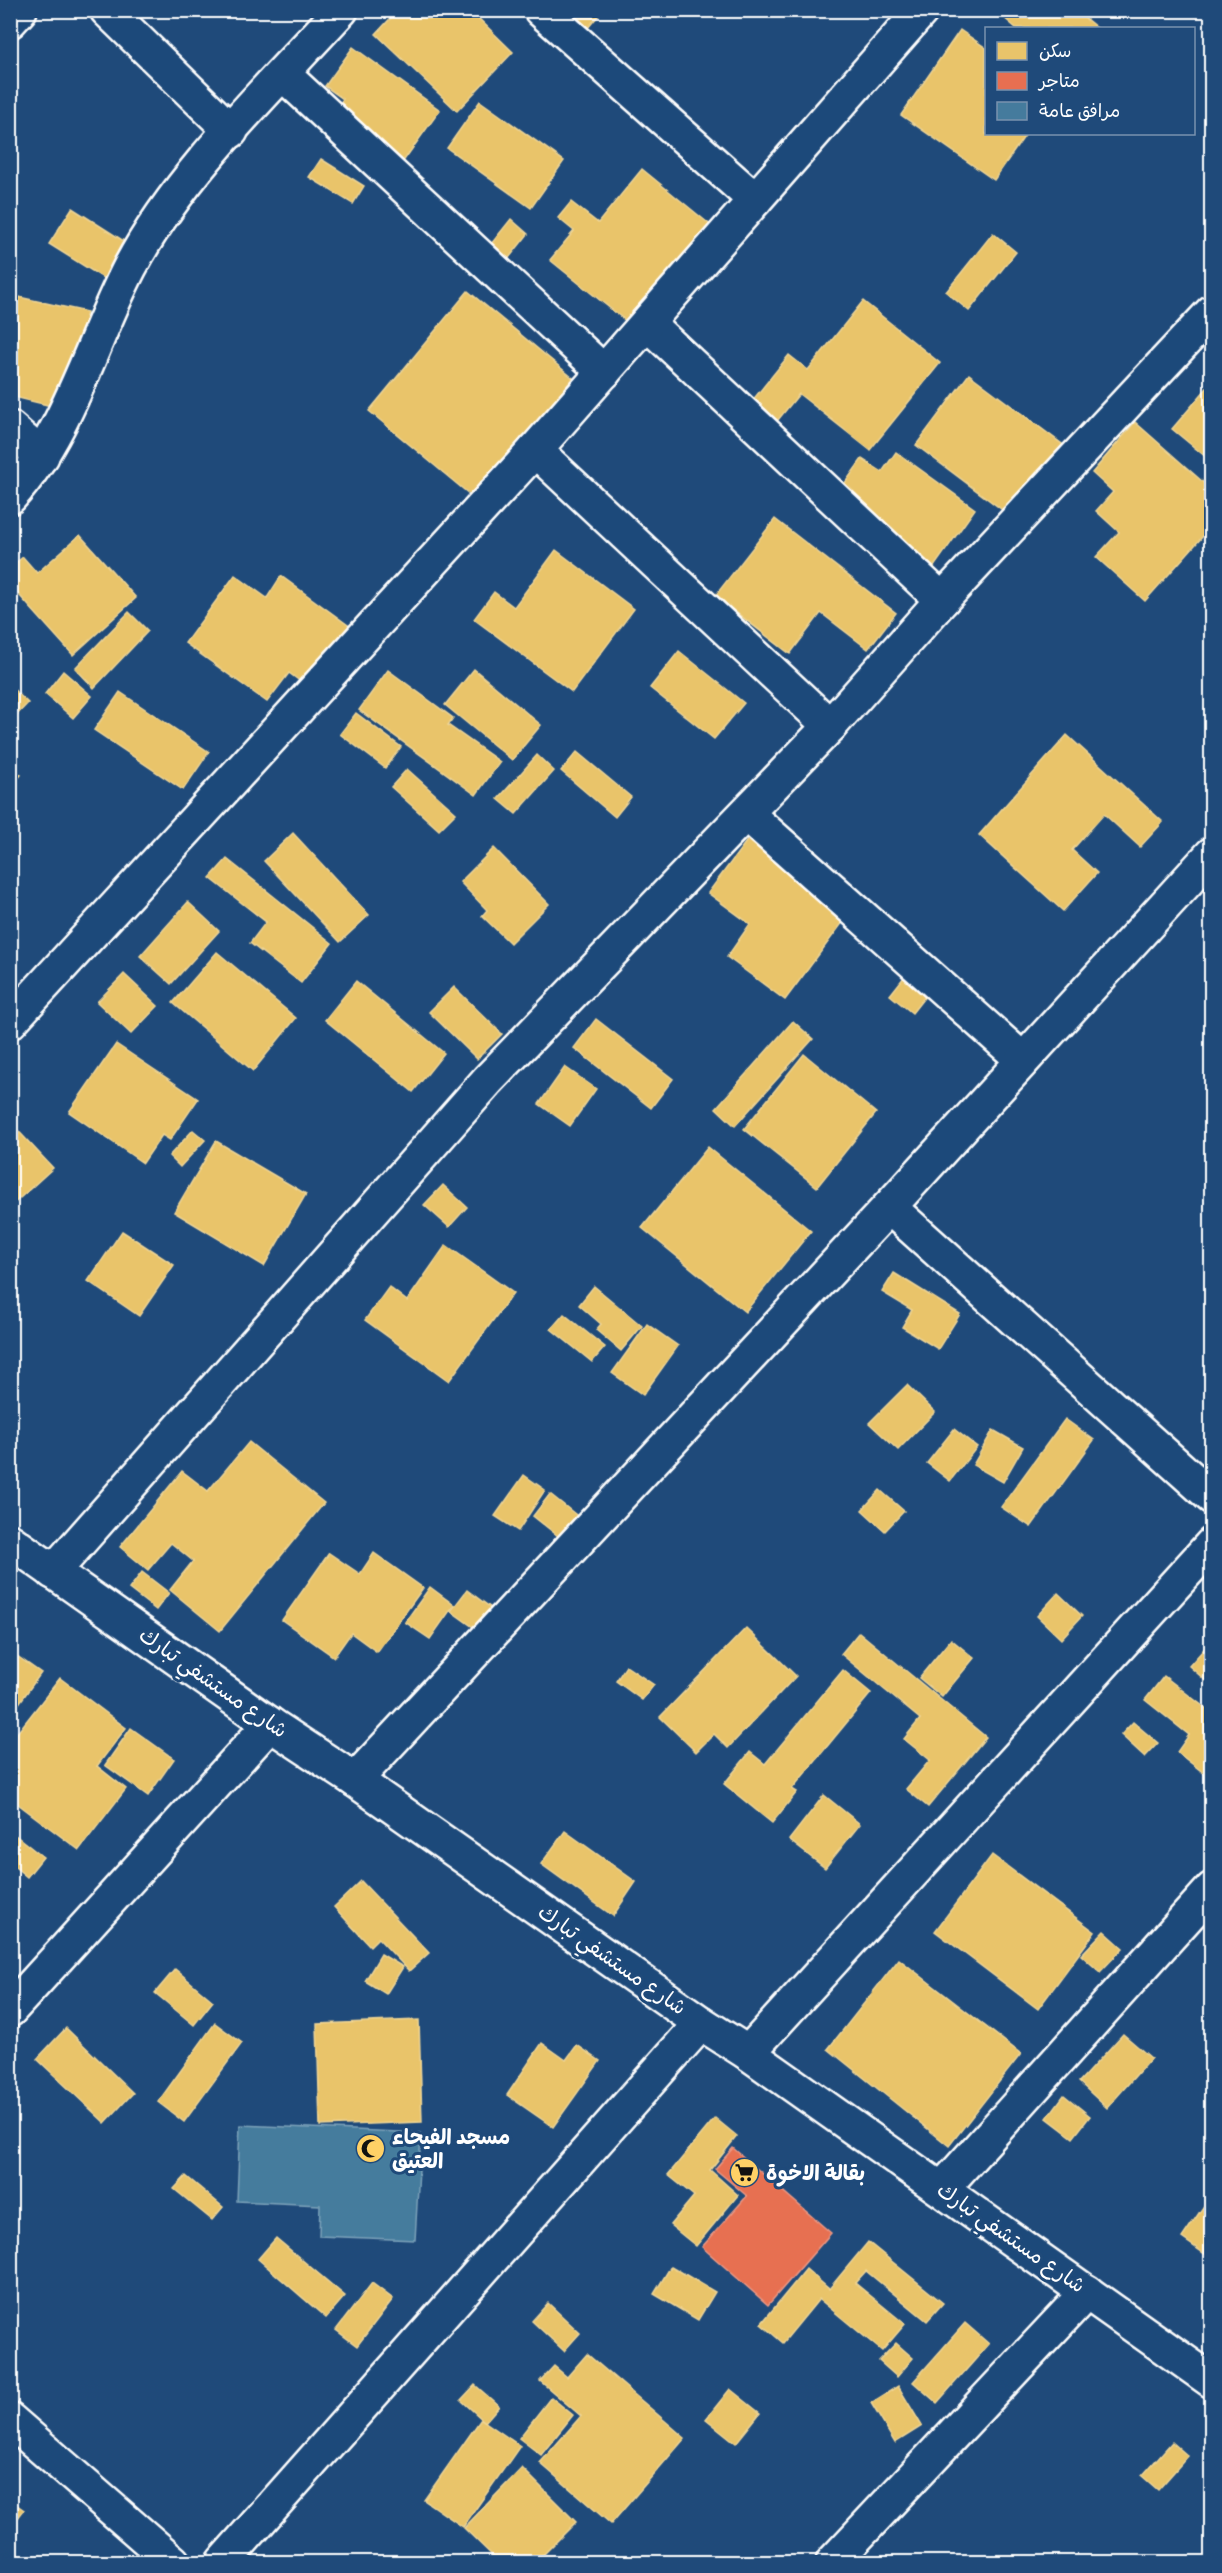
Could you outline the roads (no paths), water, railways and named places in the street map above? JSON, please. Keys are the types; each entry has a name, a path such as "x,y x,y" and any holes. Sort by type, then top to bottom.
{"street":[{"path":"10,21 20,10"},
{"path":"107,10 231,131"},
{"path":"10,497 42,456 136,258 153,228 178,193 231,131 341,10"},
{"path":"541,10 755,200"},
{"path":"10,1022 535,450 922,10"},
{"path":"283,74 604,372"},
{"path":"53,1572 488,1080 830,726 942,600 1212,312"},
{"path":"647,323 942,600"},
{"path":"10,428 42,456"},
{"path":"535,450 830,726"},
{"path":"747,814 1023,1060"},
{"path":"356,1779 889,1207 1212,854"},
{"path":"889,1207 1212,1497"},
{"name":"شارع مستشفي تبارك","path":"10,1541 270,1724 356,1779 1212,2381"},
{"path":"748,2053 1212,1544"},
{"path":"10,2010 270,1724"},
{"path":"942,2189 1212,1888"},
{"path":"223,2562 701,2023"},
{"path":"833,2562 1087,2292"},
{"path":"10,2420 173,2562"}],"place":[{"name":"مسجد الفيحاء العتيق","path":"371,2149"},
{"name":"بقالة الاخوة","path":"745,2173"}]}
